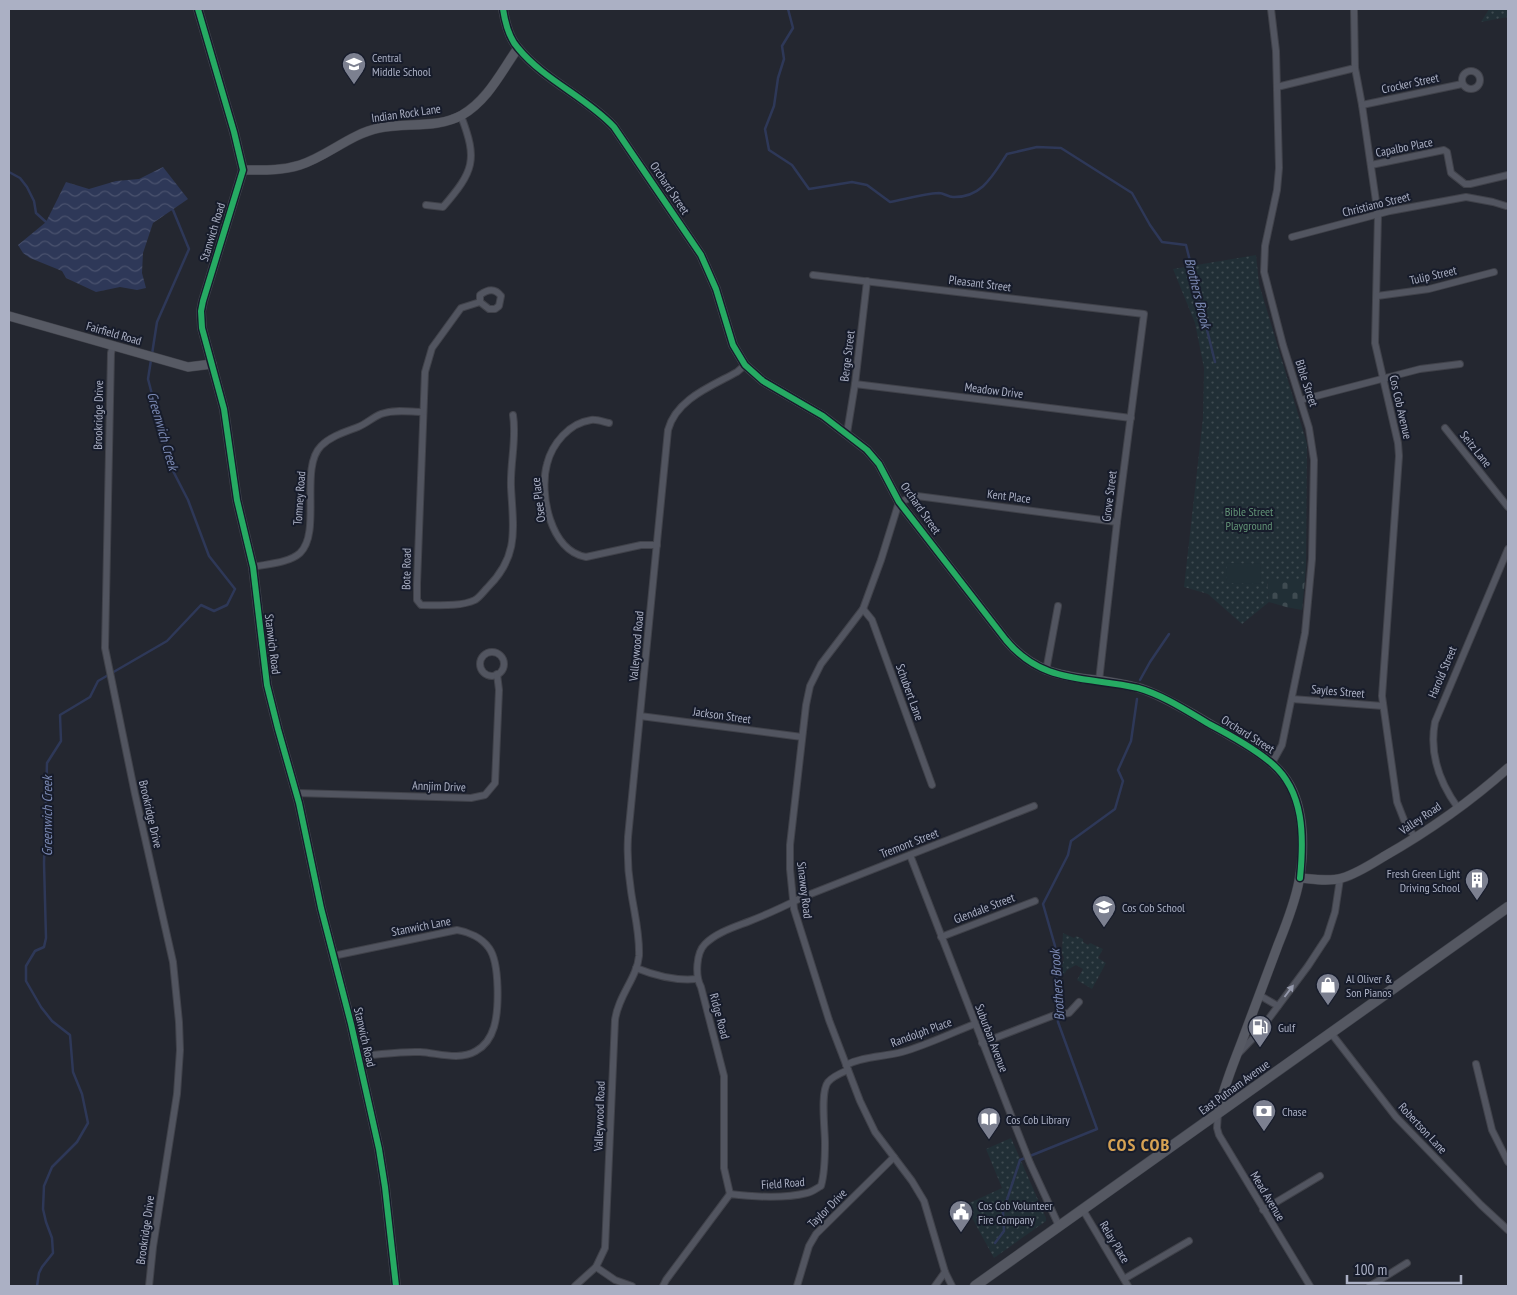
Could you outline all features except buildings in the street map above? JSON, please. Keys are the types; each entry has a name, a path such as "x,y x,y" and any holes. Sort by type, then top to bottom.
{"main road":[{"name":"East Putnam Avenue","path":"975,1286 1508,907"}],"street":[{"path":"198,9 234,132 243,170"},
{"name":"Orchard Street","path":"503,9 508,29 518,48 546,74 601,114 625,142 701,255 716,289 730,338 737,354 745,365 764,381 847,433 874,458 899,502 1012,647 1028,662 1046,671 1138,688 1161,697 1242,743 1272,763 1286,779 1298,806 1302,841 1300,878 1286,924 1236,1056 1218,1113"},
{"name":"Bible Street","path":"1271,9 1276,44 1278,176 1265,246 1264,272 1300,400 1310,428 1313,451 1313,512 1308,610 1302,653 1282,745 1272,763"},
{"name":"Cos Cob Avenue","path":"1354,9 1356,68 1378,215 1375,343 1398,443 1399,456 1382,696 1397,802 1404,820 1415,838"},
{"name":"Indian Rock Lane","path":"243,170 280,170 300,165 368,131 392,126 433,123 461,116 489,91 518,48"},
{"path":"1277,87 1356,68"},
{"name":"Crocker Street","path":"1362,105 1462,84"},
{"path":"426,205 443,207 468,174 472,152 461,116"},
{"name":"Capalbo Place","path":"1371,165 1444,150 1447,152 1451,173 1465,184 1508,175"},
{"name":"Stanwich Road","path":"243,170 201,306 201,322 224,409 237,500 253,567 267,685 296,793 333,956 359,1056 384,1180 396,1286"},
{"name":"Christiano Street","path":"1292,237 1378,215 1466,197 1506,206"},
{"name":"Tulip Street","path":"1377,296 1429,289 1494,272"},
{"name":"Pleasant Street","path":"813,275 1144,314"},
{"name":"Berge Street","path":"847,433 855,384 867,281"},
{"name":"Bote Road","path":"480,302 461,308 432,348 425,372 417,584 417,600 422,606 458,604 475,600 498,576 510,556 513,531 511,486 515,428 513,414"},
{"name":"Grove Street","path":"1099,681 1144,314"},
{"name":"Fairfield Road","path":"9,316 170,362 192,367 212,364"},
{"name":"Brookridge Drive","path":"113,345 111,353 109,414 105,648 173,962 179,1022 180,1050 177,1094 153,1247 149,1286"},
{"path":"1300,400 1420,369 1460,364"},
{"name":"Valleywood Road","path":"575,1286 596,1267 603,1254 606,1239 612,1056 616,1010 636,968 639,956 638,937 630,891 628,860 629,823 666,446 670,422 679,407 737,372 745,365"},
{"name":"Meadow Drive","path":"855,384 1131,418"},
{"name":"Tomney Road","path":"253,567 288,559 300,552 305,544 309,530 314,456 319,447 342,433 359,427 381,414 423,412"},
{"name":"Osee Place","path":"610,423 592,420 576,425 562,437 552,451 547,464 545,481 551,522 564,546 578,555 586,557 641,545 657,545"},
{"name":"Seitz Lane","path":"1445,428 1508,507"},
{"name":"Kent Place","path":"899,502 917,496 1117,522"},
{"name":"Sinawoy Road","path":"899,502 863,609 816,672 807,698 790,858 793,902 800,931 847,1067 871,1124 924,1201 945,1272 952,1286"},
{"name":"Harold Street","path":"1458,808 1445,787 1437,767 1433,741 1434,722 1508,549"},
{"path":"1046,671 1058,606"},
{"name":"Schubert Lane","path":"863,609 872,620 932,785"},
{"name":"Annjim Drive","path":"296,793 471,798 485,795 495,783 499,690 497,674"},
{"name":"Sayles Street","path":"1292,699 1383,706"},
{"name":"Jackson Street","path":"640,716 802,737"},
{"name":"Valley Road","path":"1300,878 1340,879 1359,870 1415,838 1458,808 1508,768"},
{"name":"Tremont Street","path":"793,902 1034,806"},
{"name":"Suburban Avenue","path":"910,855 1030,1163 1059,1226"},
{"path":"1236,1056 1258,1033 1327,937 1340,892 1340,879"},
{"name":"Glendale Street","path":"941,937 1035,901"},
{"name":"Ridge Road","path":"730,1194 724,1168 724,1076 696,978 700,950 710,940 724,932 793,902"},
{"name":"Stanwich Lane","path":"333,956 457,930 472,934 489,948 493,954 497,980 495,1018 490,1035 475,1052 458,1056 419,1052 359,1056"},
{"path":"636,968 665,978 684,980 696,978"},
{"path":"1259,995 1278,1006"},
{"path":"982,1043 1052,1016 1069,1013 1078,1002"},
{"name":"Randolph Place","path":"847,1067 854,1061 904,1051 975,1024"},
{"name":"Robertson Lane","path":"1331,1033 1396,1116 1481,1205 1508,1230"},
{"path":"1476,1064 1492,1130 1508,1162"},
{"name":"Field Road","path":"730,1194 748,1196 791,1195 810,1193 822,1186 825,1143 824,1092 828,1082 847,1067"},
{"name":"Mead Avenue","path":"1218,1113 1217,1128 1219,1135 1310,1286"},
{"name":"Taylor Drive","path":"797,1286 809,1246 816,1234 894,1158"},
{"path":"1263,1210 1320,1176"},
{"path":"663,1286 730,1194"},
{"name":"Relay Place","path":"1083,1210 1128,1286"},
{"path":"1124,1279 1189,1241"},
{"path":"1370,1286 1407,1263"},
{"path":"596,1267 615,1280 632,1286"},
{"path":"935,1286 945,1272"}],"green space":[{"path":"1489,9 1508,9 1508,17 1481,22"},
{"name":"Bible Street Playground","path":"1256,255 1259,284 1307,444 1306,564 1305,579 1267,579 1269,602 1242,624 1208,594 1184,587 1203,418 1204,368 1195,323 1173,269"},
{"path":"1227,563 1261,564 1260,584 1226,583"},
{"path":"1267,579 1305,579 1302,610 1269,602"},
{"path":"1063,933 1074,938 1076,936 1083,939 1083,942 1088,945 1090,943 1103,949 1098,958 1106,963 1092,989 1077,980 1083,969 1076,965 1067,970 1063,976"},
{"path":"1011,1138 1046,1221 994,1258 965,1205 1002,1188 986,1149"}],"water":[{"path":"163,167 188,199 153,223 143,253 142,273 146,288 137,290 120,287 96,292 66,278 62,271 30,258 23,253 18,245 46,222 66,182 89,189 116,181 139,179"}],"waterway":[{"name":"Brothers Brook","path":"788,9 793,28 782,46 784,59 778,78 774,106 765,129 769,150 792,165 809,189 852,182 867,185 890,202 939,193 951,197 963,196 972,194 986,184 1007,154 1037,147 1061,148 1132,193 1162,242 1186,245 1215,362"},
{"name":"Greenwich Creek","path":"9,172 20,178 34,201 36,213 46,222 49,222"},
{"name":"Greenwich Creek","path":"152,354 157,322 189,249 171,209"},
{"name":"Greenwich Creek","path":"37,1286 39,1273 53,1253 52,1238 43,1209 44,1186 52,1167 77,1142 88,1123 82,1094 73,1072 70,1035 52,1021 41,1007 26,981 26,966 35,951 44,947 46,938 44,863 47,763 61,741 60,715 90,697 98,681 167,641 201,605 214,611 227,605 235,589 209,556 188,500 171,467 148,379 151,360"},
{"name":"Brothers Brook","path":"1140,680 1169,634"},
{"name":"Brothers Brook","path":"995,1243 1004,1231 1003,1212 1020,1160 1097,1129 1058,1022 1055,946 1043,904 1068,855 1071,841 1115,809 1123,781 1118,770 1131,741 1137,699"}],"cycle path":[{"path":"198,9 234,132 243,170 203,301 201,311 202,328 224,409 237,500 253,567 267,685 299,803 321,908 351,1024 379,1149 396,1286"},
{"path":"503,9 512,40 528,59 552,79 591,106 614,127 701,255 716,289 733,345 745,365 763,381 823,416 867,450 879,464 899,502 1006,640 1020,654 1035,665 1051,672 1138,688 1157,695 1256,751 1282,773 1290,786 1300,815 1302,847 1300,878"}],"place":[{"name":"Central Middle School","path":"354,85"},
{"name":"Fresh Green Light Driving School","path":"1477,901"},
{"name":"Cos Cob School","path":"1104,928"},
{"name":"Al Oliver & Son Pianos","path":"1328,1006"},
{"name":"Gulf","path":"1260,1048"},
{"name":"Chase","path":"1264,1132"},
{"name":"Cos Cob Library","path":"989,1140"},
{"name":"Cos Cob Volunteer Fire Company","path":"961,1233"}],"district":[{"name":"COS COB","path":"1139,1144"}]}
